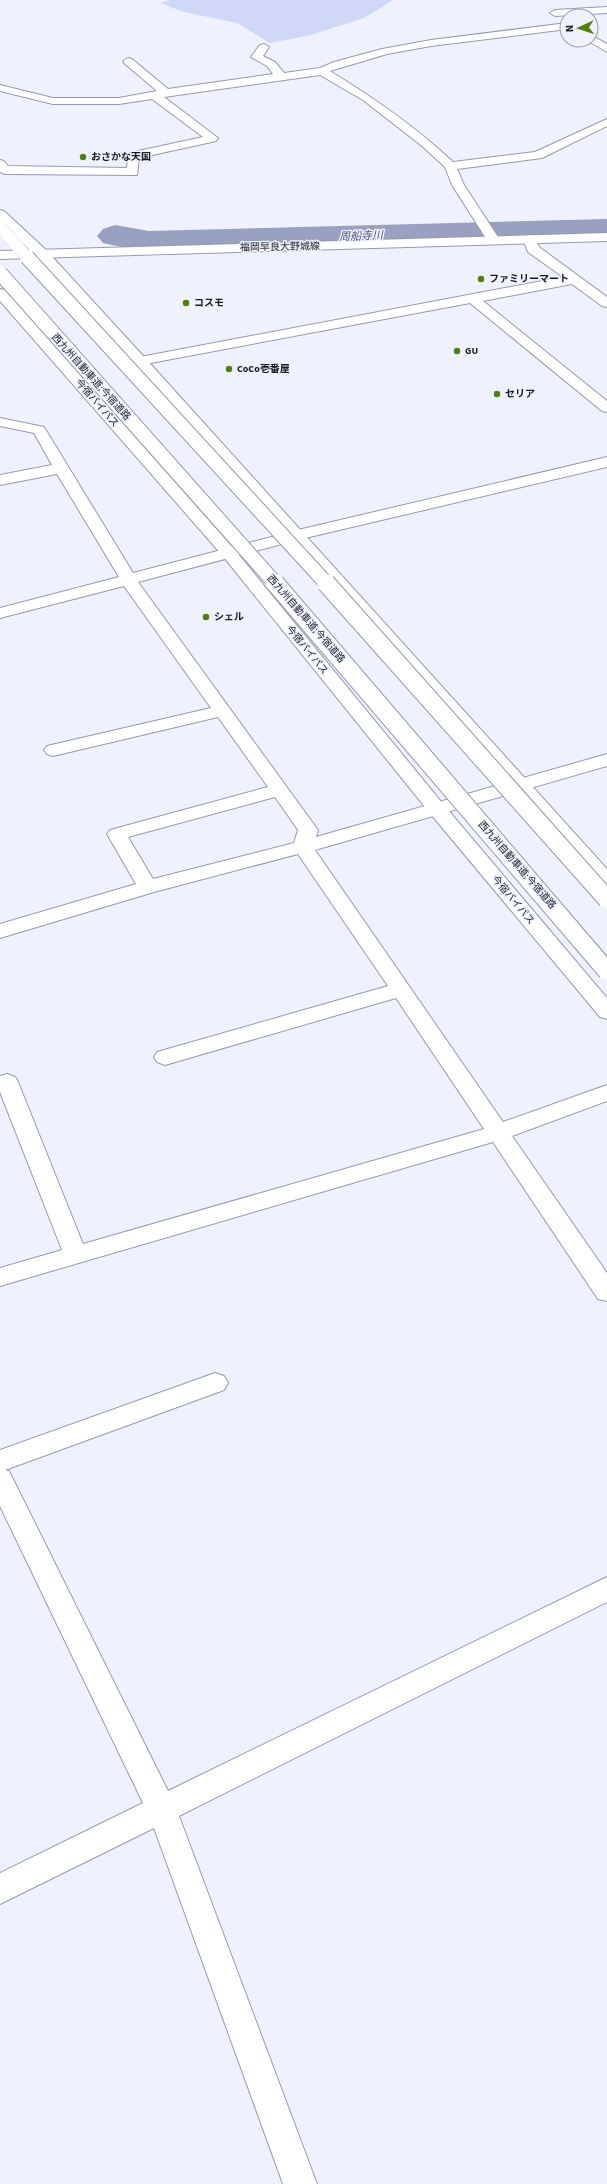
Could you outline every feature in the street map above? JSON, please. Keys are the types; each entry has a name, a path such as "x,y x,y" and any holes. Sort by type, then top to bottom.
{"main road":[{"path":"546,4 559,17"},
{"path":"555,13 607,10"},
{"path":"0,88 53,102 119,101 322,71 338,64 386,51 431,43 559,27"},
{"path":"264,47 256,57 271,64 281,76"},
{"path":"0,164 5,170 133,172 134,156 212,138 160,94 128,61"},
{"path":"322,71 367,98 426,143 450,166 458,185 494,240"},
{"path":"450,166 538,155 607,122"},
{"path":"0,214 41,253 140,361 298,535 607,881"},
{"path":"0,227 336,594 607,899"},
{"name":"福岡早良大野城線","path":"0,255 607,237"},
{"path":"529,239 533,249 607,303"},
{"name":"西九州自動車道;今宿道路","path":"0,273 294,604 607,971"},
{"path":"140,361 576,279"},
{"name":"今宿バイパス","path":"0,293 228,552 436,808 607,1012"},
{"path":"473,299 607,408"},
{"path":"0,422 39,430 128,579 308,830 303,847"},
{"path":"0,613 228,552 607,462"},
{"path":"0,480 62,468"},
{"path":"53,750 222,711"},
{"path":"0,931 148,887 303,847 607,760"},
{"path":"148,887 117,834 279,790"},
{"path":"303,847 607,1292"},
{"path":"165,1057 400,990"},
{"path":"0,1084 7,1082 76,1254"},
{"path":"0,1276 497,1133 607,1093"},
{"path":"0,1461 215,1383"},
{"path":"0,1479 162,1810 300,2184"},
{"path":"0,1889 607,1589"}],"shaded area":[{"path":"170,0 393,0 364,18 311,35 270,43 237,23 184,12 160,3"}],"waterway":[{"name":"周船寺川","path":"115,236 149,242 607,229"}],"place":[{"name":"おさかな天国","path":"83,157"},
{"name":"ファミリーマート","path":"481,279"},
{"name":"コスモ","path":"186,303"},
{"name":"GU","path":"457,351"},
{"name":"CoCo壱番屋","path":"229,369"},
{"name":"セリア","path":"497,394"},
{"name":"シェル","path":"206,617"}]}
